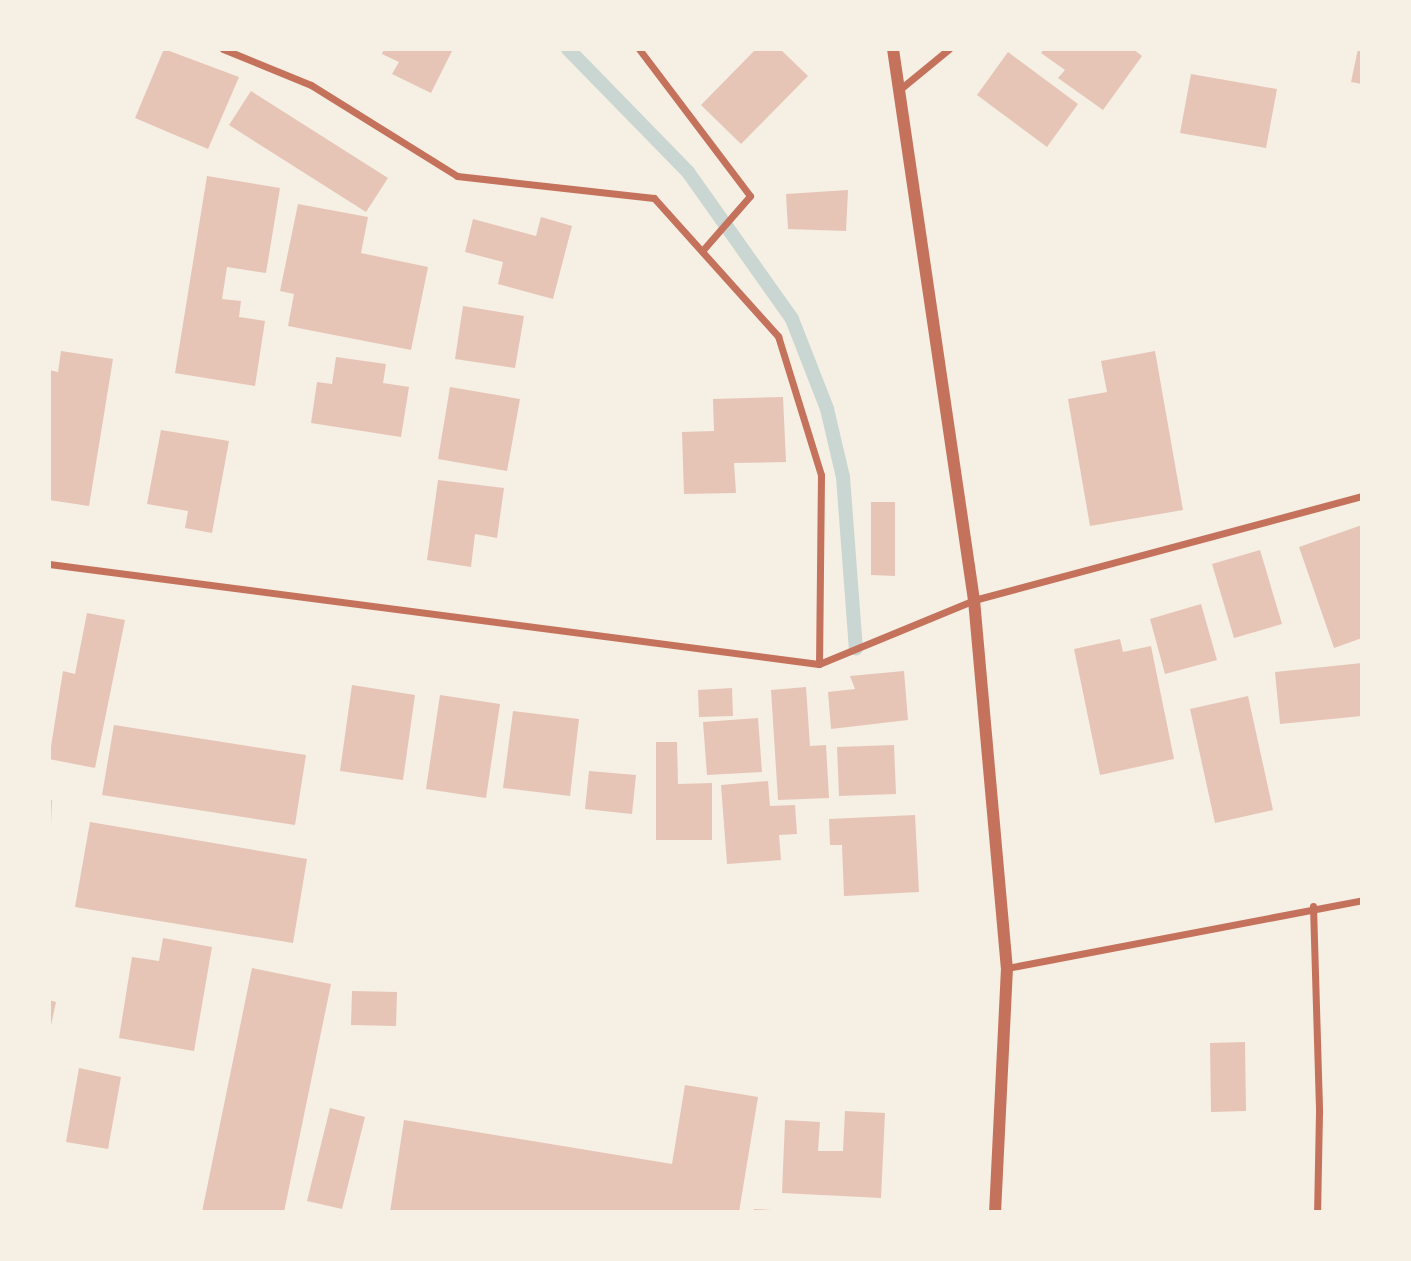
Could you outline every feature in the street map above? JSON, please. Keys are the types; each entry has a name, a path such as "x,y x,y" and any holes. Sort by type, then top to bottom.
{"street":[{"path":"223,49 311,85 457,176 654,198 778,336 821,475 819,664"},
{"path":"639,49 750,196 702,251"},
{"path":"894,49 974,600 1007,968 995,1212"},
{"path":"899,90 949,49"},
{"path":"49,564 819,664 974,600 1362,496"},
{"path":"1007,968 1313,906 1362,900"},
{"path":"1313,906 1320,1112 1317,1212"}],"building":[{"path":"164,49 239,77 208,149 135,118"},
{"path":"384,49 453,49 431,93 392,74 399,62 382,54"},
{"path":"756,49 780,49 808,76 741,144 701,105"},
{"path":"1044,49 1133,49 1142,56 1103,110 1058,78 1065,70 1041,53"},
{"path":"1358,49 1362,49 1362,84 1351,82"},
{"path":"1008,52 1078,104 1047,147 977,95"},
{"path":"1191,74 1277,89 1266,148 1180,133"},
{"path":"251,91 388,178 366,212 229,125"},
{"path":"207,176 280,188 266,273 227,267 222,299 241,301 239,317 265,321 255,386 175,373"},
{"path":"848,190 846,231 788,229 786,194"},
{"path":"298,204 368,217 361,253 428,267 411,350 288,326 294,294 280,291"},
{"path":"541,217 572,226 553,299 498,284 503,262 465,252 473,219 536,236"},
{"path":"463,306 524,316 515,368 455,359"},
{"path":"61,351 113,359 89,506 49,500 49,370 58,372"},
{"path":"1155,351 1183,510 1090,526 1068,399 1107,392 1101,361"},
{"path":"336,357 386,364 383,383 409,387 401,437 311,423 317,382 332,384"},
{"path":"450,387 520,399 507,471 438,459"},
{"path":"783,397 786,462 734,463 736,493 684,494 682,432 714,431 713,399"},
{"path":"161,430 229,441 212,533 185,528 188,511 147,504"},
{"path":"438,480 504,488 497,538 475,534 471,567 427,560"},
{"path":"871,502 895,502 895,576 871,575"},
{"path":"1362,525 1362,638 1334,648 1299,547"},
{"path":"1260,550 1282,624 1234,638 1212,564"},
{"path":"1201,604 1217,660 1165,674 1150,619"},
{"path":"87,613 125,620 95,768 49,759 63,671 75,674"},
{"path":"1120,639 1123,652 1151,646 1174,759 1100,775 1074,649"},
{"path":"1362,663 1362,716 1280,724 1275,672"},
{"path":"904,671 908,720 831,729 828,692 855,689 850,676"},
{"path":"352,685 415,695 403,780 340,771"},
{"path":"806,687 810,746 826,745 829,798 778,800 771,690"},
{"path":"732,688 733,716 699,717 698,690"},
{"path":"440,695 500,704 486,798 426,789"},
{"path":"1248,696 1273,810 1215,823 1190,709"},
{"path":"513,711 579,719 570,796 503,788"},
{"path":"758,718 762,772 707,775 703,722"},
{"path":"114,725 306,755 295,825 102,795"},
{"path":"656,742 677,742 678,784 712,783 712,840 656,840"},
{"path":"894,745 896,794 839,796 837,747"},
{"path":"589,771 636,775 632,814 585,809"},
{"path":"768,781 770,806 795,805 797,834 779,835 781,860 727,864 721,785"},
{"path":"49,799 52,800 51,825 49,825"},
{"path":"915,815 919,892 844,896 842,845 830,845 829,819"},
{"path":"90,822 307,859 293,943 75,907"},
{"path":"163,938 212,947 194,1051 119,1038 132,957 159,961"},
{"path":"252,968 331,984 284,1212 202,1212"},
{"path":"352,991 397,992 396,1026 351,1025"},
{"path":"49,1000 56,1002 50,1030 49,1030"},
{"path":"1245,1042 1246,1111 1211,1112 1210,1043"},
{"path":"79,1068 121,1077 108,1149 66,1142"},
{"path":"685,1085 758,1097 739,1212 390,1212 404,1120 672,1164"},
{"path":"330,1108 365,1117 342,1209 307,1201"},
{"path":"845,1111 885,1113 881,1198 782,1193 785,1120 820,1122 818,1151 843,1151"},
{"path":"754,1209 773,1210 773,1212 754,1212"}],"waterway":[{"path":"568,49 688,172 792,319 827,409 843,477 856,649"}]}
